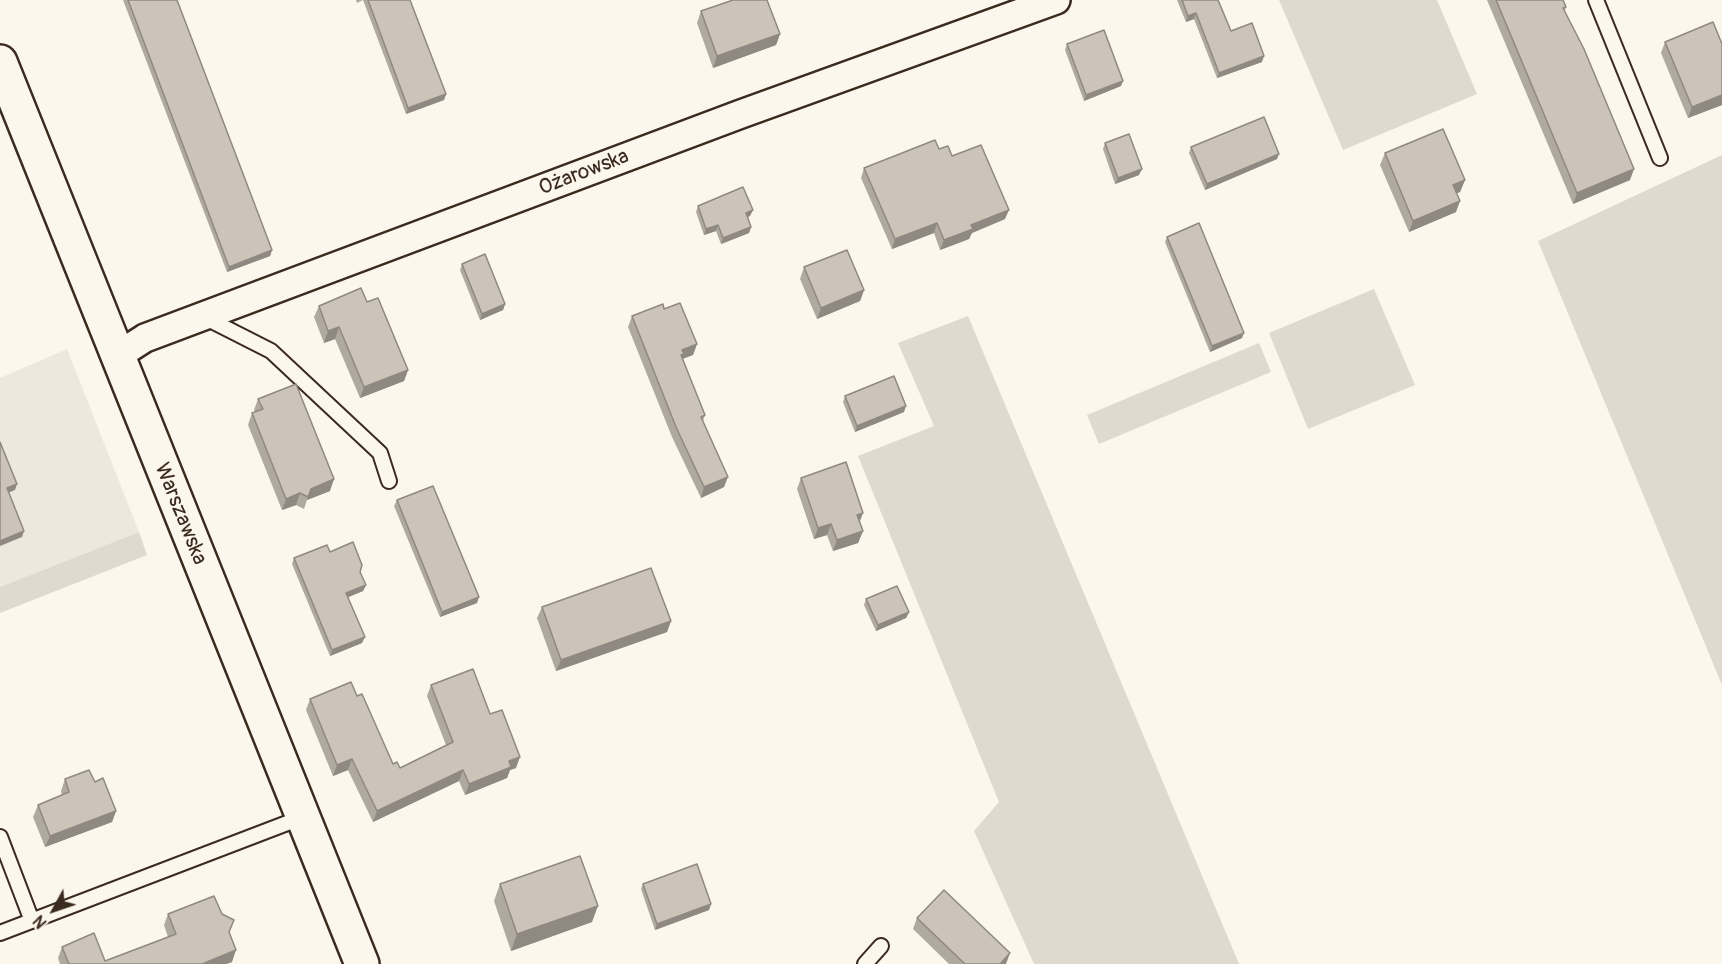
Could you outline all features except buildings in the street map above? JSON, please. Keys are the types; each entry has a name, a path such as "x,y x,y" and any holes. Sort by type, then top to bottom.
{"main road":[{"name":"Warszawska","path":"0,62 362,964"}],"street":[{"name":"Ożarowska","path":"117,356 145,338 202,316 741,114 1056,0"}],"lane":[{"path":"1596,0 1660,158"},
{"path":"202,316 271,351 380,453 390,481"},
{"path":"0,933 303,817"},
{"path":"0,837 32,921"},
{"path":"865,964 881,946"}],"shaded area":[{"path":"1279,0 1437,0 1477,94 1343,150"},
{"path":"1722,155 1722,685 1538,241"},
{"path":"1374,289 1415,385 1308,429 1269,333"},
{"path":"968,316 1239,964 1034,964 974,831 999,802 858,456 934,426 898,343"},
{"path":"1259,343 1271,372 1099,444 1087,415"},
{"path":"67,349 139,532 0,587 0,378"},
{"path":"139,532 147,555 0,613 0,587"}]}
